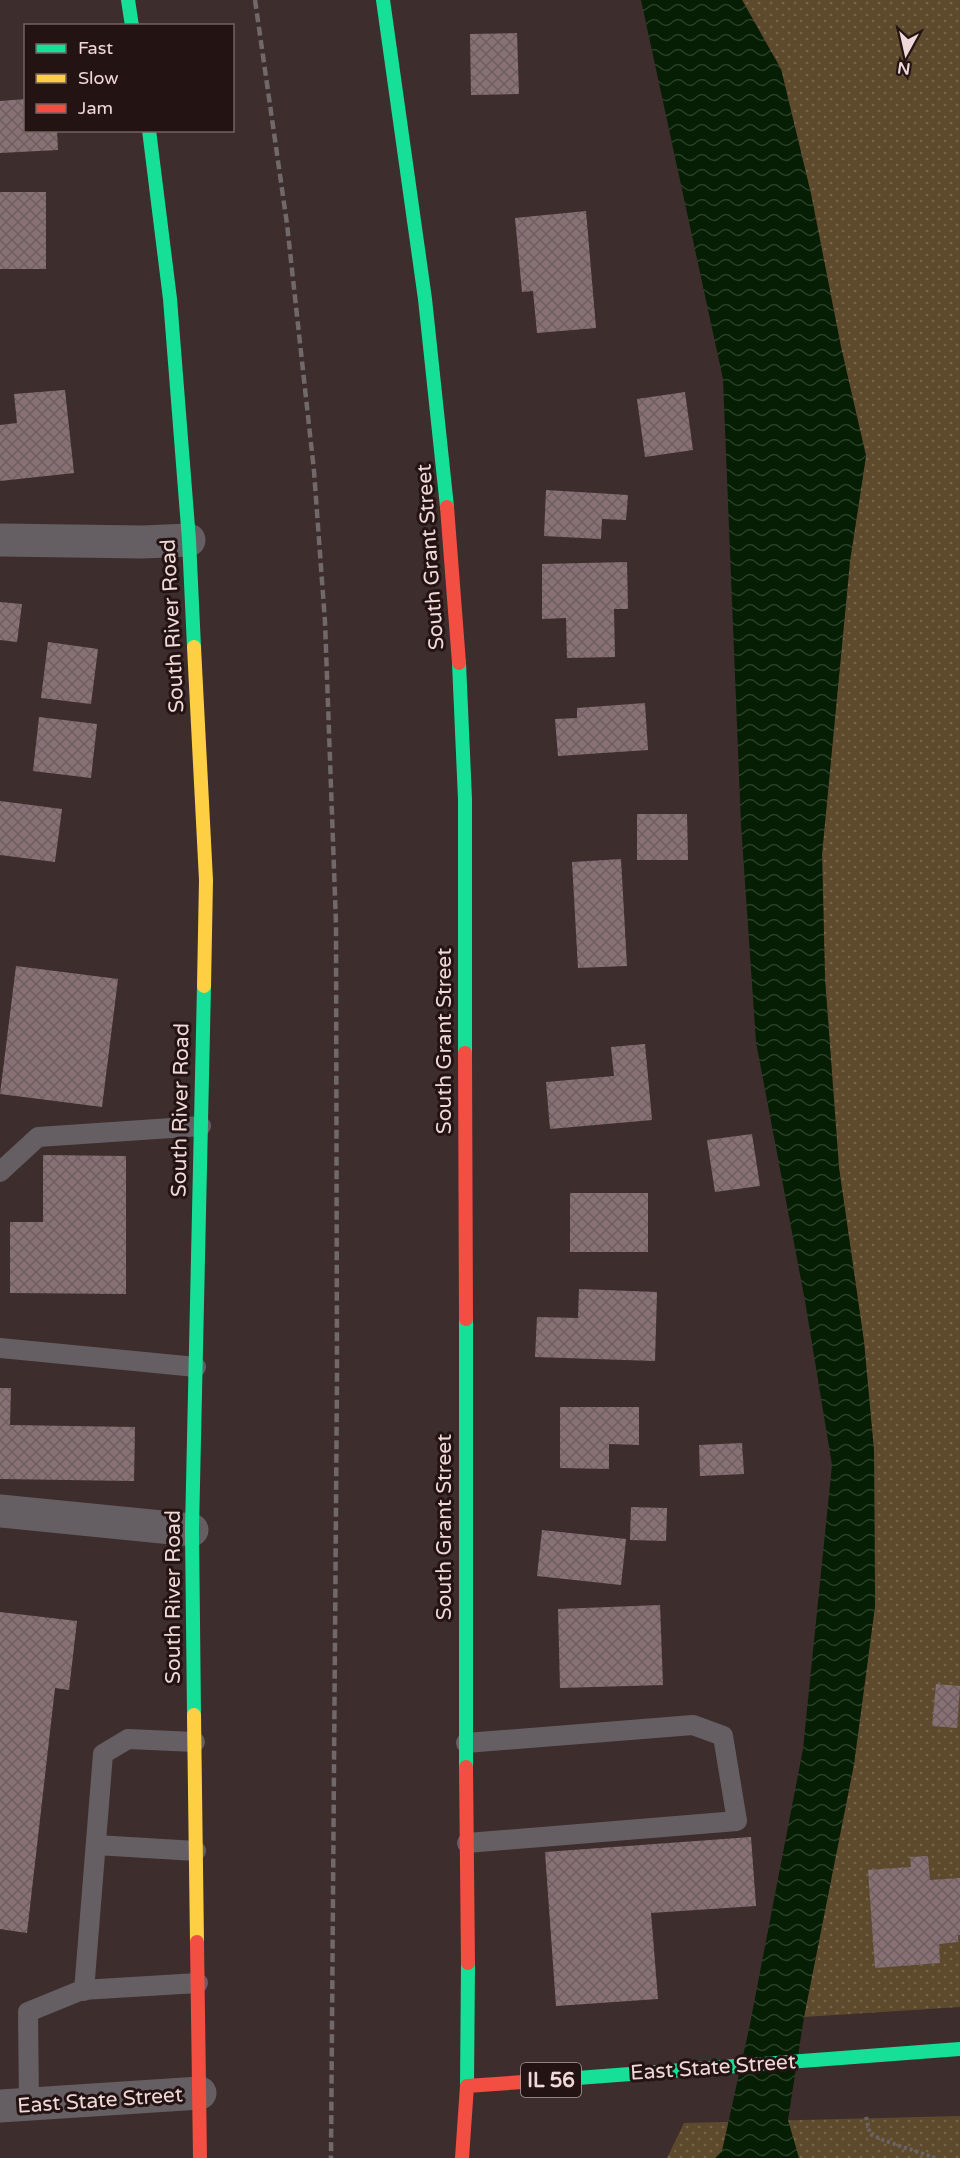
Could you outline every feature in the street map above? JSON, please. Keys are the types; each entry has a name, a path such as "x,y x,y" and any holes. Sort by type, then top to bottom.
{"main road":[{"path":"128,0 132,24"},
{"name":"South Grant Street","path":"383,0 406,148 442,439 462,715 465,799 466,1743 469,2032 462,2158"},
{"name":"South River Road","path":"149,132 170,299 189,540 207,880 192,1530 200,2158"},
{"name":"East State Street","path":"467,2086 960,2049"}],"street":[{"path":"0,540 142,543 189,540"},
{"path":"0,1511 192,1530"},
{"name":"East State Street","path":"15,2105 200,2093"}],"lane":[{"path":"0,1172 38,1137 201,1126"},
{"path":"0,1348 196,1367"},
{"path":"466,1743 693,1725 723,1736 737,1821 467,1843"},
{"path":"84,1990 103,1754 128,1739 195,1742"},
{"path":"96,1845 196,1851"},
{"path":"15,2105 28,2012 84,1990 198,1983"}],"path":[{"path":"866,2117 870,2134 935,2158"}],"shaded area":[{"path":"742,0 960,0 960,2007 804,2017 854,1764 875,1606 874,1451 864,1342 839,1168 825,979 822,854 850,561 866,456 841,347 811,194 781,69"},
{"path":"960,2116 960,2158 667,2158 684,2123"}],"water":[{"path":"641,0 742,0 781,69 811,194 841,347 866,456 850,561 822,854 825,979 839,1168 864,1342 874,1451 875,1606 854,1764 804,2017 788,2120 799,2158 715,2158 722,2151 750,2024 803,1749 832,1465 805,1301 756,1042 741,824 723,379"}],"building":[{"path":"517,33 519,94 471,95 470,34"},
{"path":"24,99 24,132 57,132 58,150 0,153 0,101"},
{"path":"0,192 46,192 46,269 0,269"},
{"path":"586,211 596,328 537,333 533,291 522,292 515,218"},
{"path":"65,390 74,473 0,481 0,425 17,423 14,394"},
{"path":"685,392 693,450 645,457 637,399"},
{"path":"546,490 628,495 626,520 602,519 601,539 544,536"},
{"path":"627,562 628,609 614,609 615,657 567,658 566,618 542,619 542,564"},
{"path":"0,602 22,604 17,642 0,640"},
{"path":"48,642 98,649 91,704 41,698"},
{"path":"645,703 648,750 558,756 555,719 577,718 577,708"},
{"path":"39,717 97,724 91,778 33,771"},
{"path":"0,801 62,809 55,862 0,855"},
{"path":"637,814 687,814 688,860 637,860"},
{"path":"621,859 627,966 578,968 572,862"},
{"path":"16,966 118,979 102,1107 0,1094"},
{"path":"645,1044 652,1120 550,1129 546,1082 614,1076 611,1047"},
{"path":"752,1134 760,1186 715,1192 707,1140"},
{"path":"43,1155 126,1156 126,1294 10,1293 10,1222 43,1222"},
{"path":"570,1193 648,1193 648,1252 570,1252"},
{"path":"579,1289 657,1292 655,1361 535,1357 537,1317 578,1318"},
{"path":"0,1388 11,1388 10,1425 135,1427 134,1481 0,1479"},
{"path":"560,1407 639,1407 639,1445 609,1444 609,1469 560,1468"},
{"path":"742,1443 744,1474 700,1476 699,1445"},
{"path":"631,1507 667,1508 666,1541 630,1540"},
{"path":"542,1530 626,1539 621,1585 537,1576"},
{"path":"660,1605 663,1685 560,1688 558,1609"},
{"path":"0,1612 77,1621 69,1690 55,1688 27,1933 0,1929"},
{"path":"936,1684 960,1686 957,1728 932,1726"},
{"path":"751,1837 756,1906 651,1913 658,1999 556,2006 545,1852"},
{"path":"928,1856 930,1880 960,1878 958,1942 939,1944 940,1963 875,1968 868,1870 911,1867 910,1857"}],"railway":[{"path":"255,0 287,224 314,471 325,622 336,924 337,1377 331,2158"}],"traffic: fast":[{"path":"128,0 132,24"},
{"path":"383,0 425,299 447,507"},
{"path":"149,132 170,299 189,540 194,647"},
{"path":"459,663 465,799 465,1053"},
{"path":"194,1715 192,1530 204,986"},
{"path":"466,1319 466,1767"},
{"path":"467,2086 468,1963"},
{"path":"551,2080 960,2049"}],"traffic: slow":[{"path":"194,647 206,880 204,986"},
{"path":"194,1715 197,1942"}],"traffic: jam":[{"path":"447,507 459,663"},
{"path":"465,1053 466,1319"},
{"path":"466,1767 468,1963"},
{"path":"197,1942 200,2158"},
{"path":"462,2158 467,2086 551,2080"}]}
